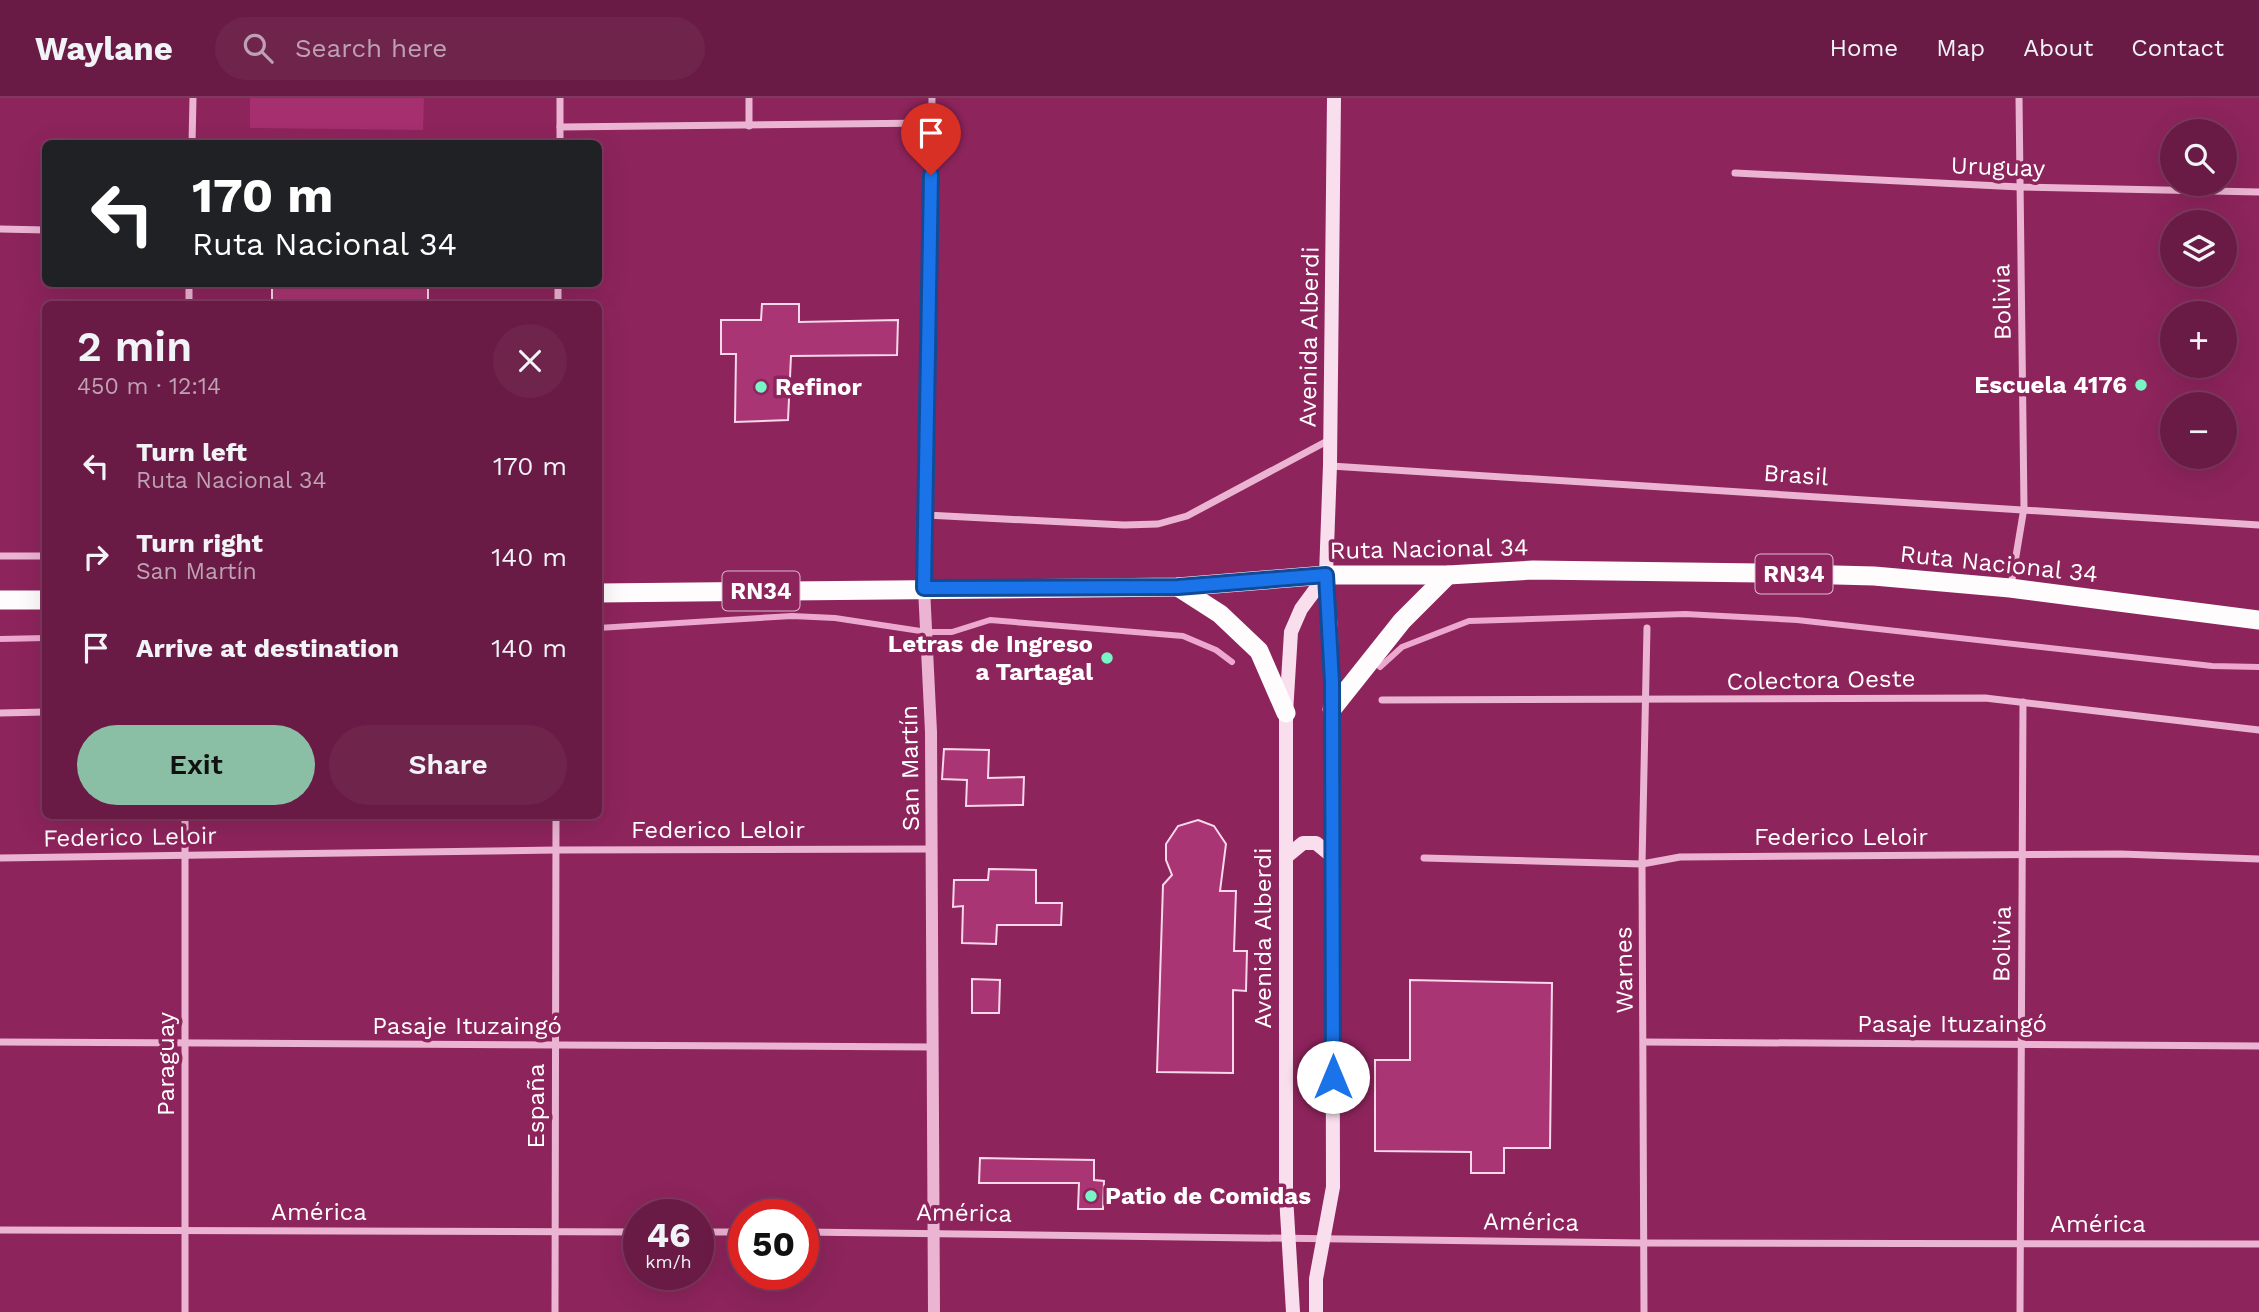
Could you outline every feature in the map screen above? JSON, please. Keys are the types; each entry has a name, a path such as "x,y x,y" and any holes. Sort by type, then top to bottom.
{"highway":[{"name":"Ruta Nacional 34","path":"602,593 1178,587 1326,575 1448,575 1533,570 1761,573 1874,576 2010,588 2259,620"},
{"path":"1332,709 1402,621 1448,575"},
{"path":"1178,587 1220,614 1259,651 1286,713"},
{"path":"0,600 42,600"}],"main road":[{"name":"Avenida Alberdi","path":"1316,1312 1316,1279 1333,1187 1332,709 1331,629 1326,575 1331,439 1334,98"},
{"name":"Avenida Alberdi","path":"1293,1312 1286,1182 1286,713 1291,632 1301,609 1326,575"},
{"path":"1286,857 1303,843 1316,843 1333,858"}],"street":[{"path":"192,140 193,98"},
{"path":"560,98 560,140"},
{"path":"749,98 749,126"},
{"name":"San Martín","path":"932,98 924,588 930,694 934,1312"},
{"name":"Bolivia","path":"2010,588 2024,509 2020,98"},
{"path":"560,127 932,123"},
{"name":"Uruguay","path":"1735,173 2020,187 2259,192"},
{"path":"0,229 42,230"},
{"path":"926,515 1124,525 1157,524 1198,510 1331,439"},
{"name":"Brasil","path":"1330,466 2259,525"},
{"path":"0,556 42,556"},
{"name":"Warnes","path":"1644,1312 1642,864 1647,628"},
{"name":"Colectora Oeste","path":"1382,701 1985,698 2259,730"},
{"name":"Bolivia","path":"2020,1312 2024,702"},
{"path":"0,713 42,712"},
{"name":"Paraguay","path":"184,819 186,1312"},
{"name":"España","path":"555,1312 556,819"},
{"name":"Federico Leloir","path":"0,858 556,850 932,849"},
{"name":"Federico Leloir","path":"1424,858 1642,864 1680,857 2121,854 2259,859"},
{"name":"Pasaje Ituzaingó","path":"0,1042 933,1047"},
{"name":"Pasaje Ituzaingó","path":"1644,1042 2259,1046"},
{"name":"América","path":"0,1230 623,1232"},
{"name":"América","path":"819,1232 1644,1243 2259,1244"}],"shaded area":[{"path":"250,98 424,98 423,130 250,128"}],"building":[{"path":"272,287 428,287 428,301 272,301"},
{"path":"762,304 799,304 799,322 898,320 897,355 791,356 788,420 735,422 736,354 721,354 721,320 761,320"},
{"path":"944,749 989,750 988,778 1024,777 1023,805 966,806 967,780 942,779"},
{"path":"1198,820 1214,826 1226,844 1220,891 1236,891 1234,951 1247,951 1246,991 1233,990 1233,1073 1157,1072 1163,885 1172,875 1166,860 1166,844 1178,826"},
{"path":"989,869 1036,870 1036,903 1062,903 1061,925 997,925 996,944 962,943 963,906 953,907 954,880 988,880"},
{"path":"972,979 1000,980 999,1013 972,1013"},
{"path":"1410,980 1552,983 1550,1148 1504,1148 1504,1173 1471,1173 1471,1152 1375,1151 1375,1060 1410,1060"},
{"name":"Patio de Comidas","path":"980,1158 1094,1160 1094,1180 1104,1181 1103,1209 1078,1209 1079,1183 979,1183"}],"waterway":[{"path":"1380,667 1402,647 1469,621 1685,614 1797,620 2212,666 2259,667"},
{"path":"602,628 792,616 835,618 927,632 952,632 990,620 1183,636 1216,650 1232,662"},
{"path":"0,639 42,638"}],"place":[{"name":"Escuela 4176","path":"2141,385"},
{"name":"Refinor","path":"761,387"},
{"name":"Letras de Ingreso a Tartagal","path":"1107,658"},
{"name":"Patio de Comidas","path":"1091,1196"}],"route":[{"path":"931,175 924,588 1178,587 1326,575 1332,682 1333,1077"}]}
